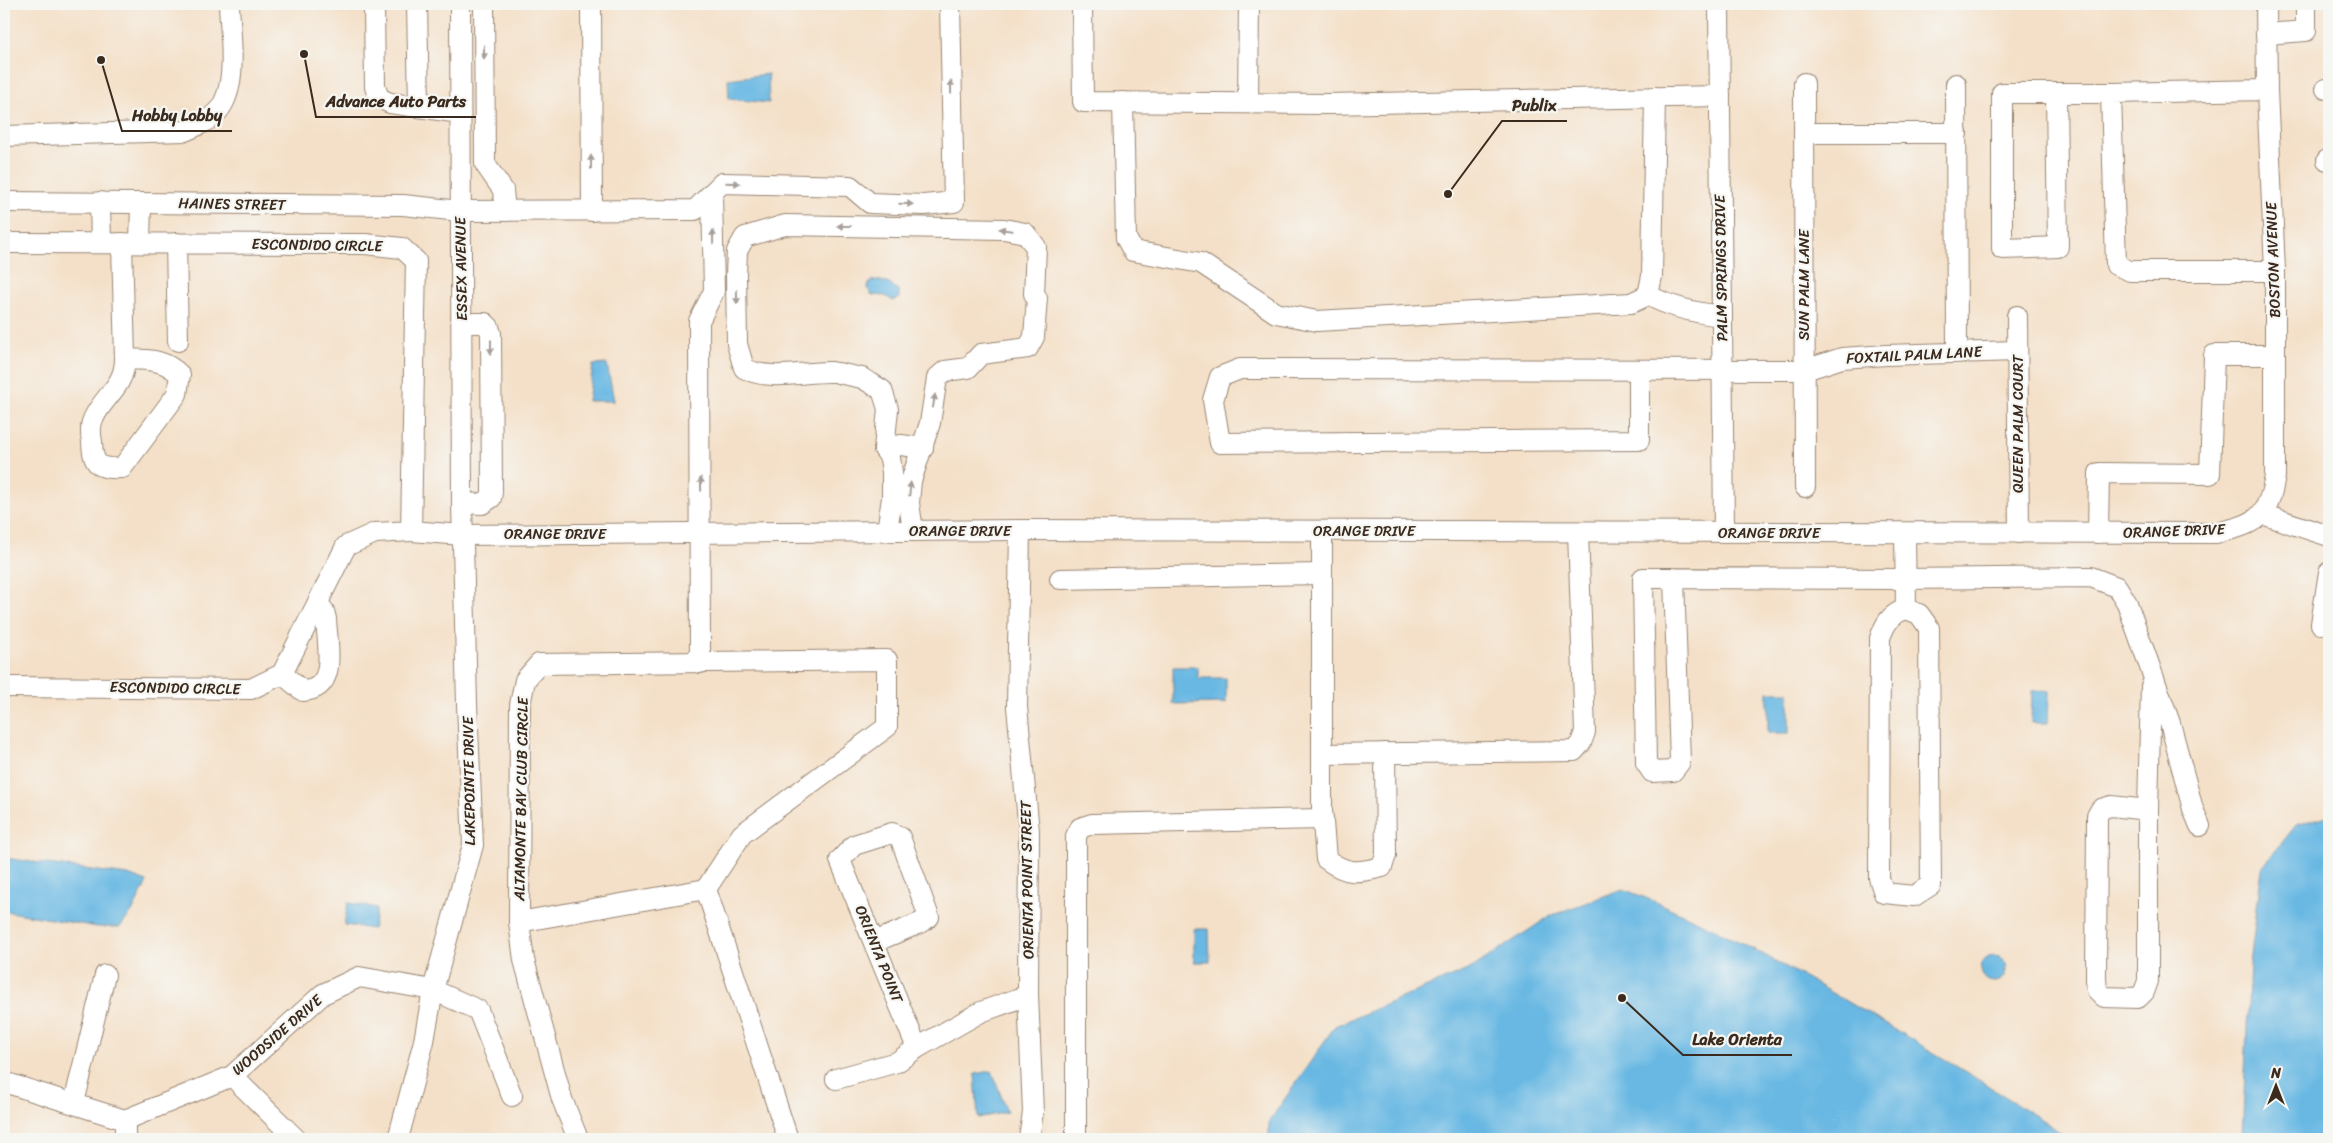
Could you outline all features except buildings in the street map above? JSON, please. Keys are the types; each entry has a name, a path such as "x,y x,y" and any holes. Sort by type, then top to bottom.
{"street":[{"path":"4,136 185,131 203,123 218,110 229,92 231,71 229,4"},
{"path":"374,4 375,87 379,98 390,103 460,112"},
{"path":"417,4 419,107"},
{"name":"ESSEX AVENUE","path":"460,4 463,534"},
{"path":"484,4 485,164 503,190 505,211"},
{"path":"591,4 592,211"},
{"path":"700,663 701,532 698,321 714,291 712,193 722,183 850,186 870,203 924,204 954,202 950,4"},
{"path":"1082,4 1083,102 1346,104 1720,96"},
{"path":"1248,103 1249,4"},
{"name":"PALM SPRINGS DRIVE","path":"1719,4 1724,532"},
{"name":"BOSTON AVENUE","path":"2262,514 2271,498 2275,476 2275,271 2266,90 2266,4"},
{"path":"2266,34 2306,31 2306,4"},
{"name":"SUN PALM LANE","path":"1804,82 1805,487"},
{"path":"1956,84 1957,352"},
{"path":"2056,93 2058,247 2002,249 2002,93 2266,90"},
{"path":"2111,93 2116,265 2130,271 2275,271"},
{"path":"1648,295 1652,276 1655,97"},
{"path":"1123,102 1126,238 1134,251 1201,263 1276,313 1317,321 1631,303 1648,295"},
{"path":"1804,133 1957,132"},
{"name":"HAINES STREET","path":"4,202 403,205 460,211 695,210 712,193"},
{"path":"100,202 101,243"},
{"path":"125,359 155,360 171,365 180,375 177,394 122,468 113,468 98,465 92,459 91,424 121,380 125,370 125,359 131,243 141,203"},
{"path":"887,531 892,498 892,472 890,458 884,449 888,409 882,390 862,378 835,372 753,374 744,368 737,344 736,275 737,251 745,236 785,225 968,227 1004,229 1025,233 1036,246 1034,294 1037,298 1034,337 1028,348 980,354 968,368 945,370 937,378 923,448 911,481 909,503 913,531"},
{"name":"ESCONDIDO CIRCLE","path":"4,243 365,244 402,248 416,261 411,531"},
{"path":"176,243 178,342"},
{"path":"1648,295 1665,304 1704,314 1722,316"},
{"name":"QUEEN PALM COURT","path":"2017,316 2019,533"},
{"path":"462,323 485,323 489,327 491,334 492,492 491,498 482,504 462,502"},
{"name":"FOXTAIL PALM LANE","path":"1640,370 1640,440 1220,443 1213,400 1220,377 1240,369 1805,370 1842,358 1957,352 2017,352"},
{"path":"2098,533 2099,473 2210,474 2214,355 2275,355"},
{"path":"884,449 901,446 923,448"},
{"path":"2262,514 2329,536"},
{"name":"ORANGE DRIVE","path":"463,534 1020,530 2216,533 2243,527 2262,514"},
{"name":"ORIENTA POINT STREET","path":"1020,530 1017,707 1029,831 1028,995 1033,1112 1028,1139"},
{"path":"318,603 324,611 326,619 328,664 325,680 313,690 303,691 282,674 346,546 375,533 411,531 463,534"},
{"path":"1322,531 1323,819 1326,859 1336,867 1358,873 1382,867 1386,855 1385,753"},
{"path":"1322,754 1574,751 1581,743 1584,732 1578,532"},
{"path":"1905,533 1906,610"},
{"name":"LAKEPOINTE DRIVE","path":"398,1139 424,1042 433,990 473,845 463,534"},
{"path":"2322,624 2329,572"},
{"path":"1060,579 1322,574"},
{"path":"1674,578 1680,762 1674,771 1652,772 1646,763 1643,578 1674,578 1905,579 2091,577 2117,587 2127,603 2170,723 2193,809 2200,826"},
{"path":"1906,610 1919,614 1929,628 1931,885 1914,896 1884,893 1879,878 1880,638 1886,622 1899,611 1906,610"},
{"name":"ALTAMONTE BAY CLUB CIRCLE","path":"519,922 706,889 742,834 887,727 887,660 539,664 525,680 520,705 519,922 524,960 562,1099 578,1139"},
{"path":"2148,810 2111,806 2101,809 2097,816 2096,979 2097,990 2104,997 2138,998 2144,992 2148,981 2148,810 2152,672"},
{"name":"ESCONDIDO CIRCLE","path":"4,687 251,689 282,674"},
{"path":"1076,1139 1076,836 1080,828 1092,824 1323,819"},
{"name":"ORIENTA POINT","path":"874,942 930,917 900,837 892,833 854,845 840,860 917,1048"},
{"path":"706,889 788,1139"},
{"path":"74,1103 105,975"},
{"name":"WOODSIDE DRIVE","path":"125,1130 232,1076 323,994 359,977 433,990 478,1010 512,1096"},
{"path":"836,1079 897,1062 917,1048 981,1012 1028,995"},
{"path":"232,1076 296,1139"},
{"path":"4,1082 74,1103 125,1130"}],"water":[{"path":"768,74 769,103 729,99 728,79"},
{"path":"871,281 883,281 893,286 899,291 899,298 893,301 886,296 872,295 867,288"},
{"path":"607,364 614,401 588,401 593,365"},
{"path":"1173,667 1198,667 1198,678 1226,678 1226,703 1173,704"},
{"path":"2032,691 2049,691 2048,723 2031,723"},
{"path":"1768,692 1789,692 1789,733 1768,733"},
{"path":"2329,815 2329,1139 2242,1139 2250,964 2262,868 2296,825"},
{"path":"4,858 128,875 147,882 132,912 120,927 98,927 4,911"},
{"path":"1623,889 1717,930 1778,963 1945,1060 2071,1139 1269,1139 1269,1122 1335,1026 1472,968 1550,916"},
{"path":"348,903 377,908 373,929 344,925"},
{"path":"1194,929 1209,929 1210,962 1194,962"},
{"path":"1994,956 2003,960 2007,969 2003,978 1994,982 1985,978 1981,969 1985,960"},
{"path":"992,1071 1007,1112 978,1118 975,1074"}],"place":[{"name":"Advance Auto Parts","path":"304,54"},
{"name":"Hobby Lobby","path":"101,60"},
{"name":"Publix","path":"1448,194"},
{"name":"Lake Orienta","path":"1622,998"}]}
